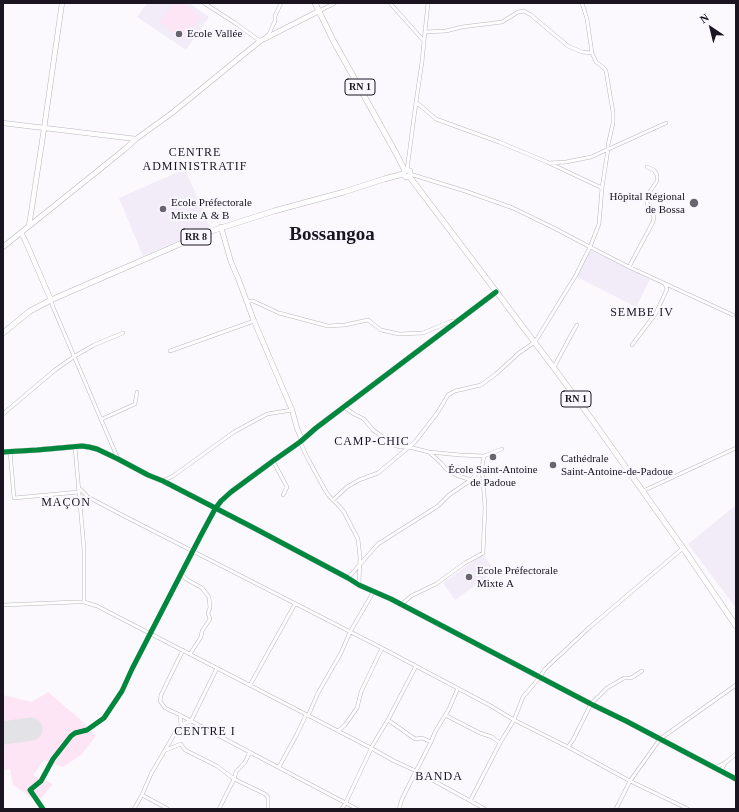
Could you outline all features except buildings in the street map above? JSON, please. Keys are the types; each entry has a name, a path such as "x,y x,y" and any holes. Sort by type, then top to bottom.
{"main road":[{"name":"RN 1","path":"315,3 333,40 354,75 407,173 554,368 643,491 736,626"},
{"name":"RR 8","path":"3,333 30,311 51,300 221,227 289,206 344,192 407,173"}],"street":[{"path":"29,226 62,3"},
{"path":"204,3 262,40"},
{"path":"3,247 269,34 281,3"},
{"path":"262,40 335,3"},
{"path":"390,3 424,40"},
{"path":"428,3 422,62 407,173 513,208 629,267 733,315"},
{"path":"333,500 347,487 359,480 378,474 415,442 438,412 448,395 455,391 481,384 496,374 519,353 535,342 576,275 590,248 599,224 602,188 608,145 613,123 613,112 606,71 596,62 592,53 587,19 582,3"},
{"path":"425,32 446,31 462,27 502,22 518,12 524,11 531,14 568,46 582,52 592,53"},
{"path":"416,102 436,119 499,142 547,162 602,188"},
{"path":"547,162 566,162 591,157 666,123"},
{"path":"3,124 136,139"},
{"path":"629,267 653,222 654,217 647,203 649,193 657,181 657,175 654,170 647,167"},
{"path":"221,227 231,262 254,321 292,410 301,441 312,467 329,496 344,512 358,539 360,564 359,585"},
{"path":"21,233 118,459"},
{"path":"632,345 656,313 667,289 665,284"},
{"path":"44,809 30,790 41,781 53,759 70,736 87,730 104,718 122,691 193,551 221,501 496,292"},
{"path":"247,301 252,301 279,313 328,326 345,325 368,320 381,330 399,334 424,333 452,321 457,321"},
{"path":"170,351 254,321"},
{"path":"554,368 577,325"},
{"path":"3,414 55,370 75,356 94,345 122,333"},
{"path":"102,419 135,404 137,392"},
{"path":"344,407 364,420 374,430 394,445 400,447 409,447 430,452 484,456 502,449"},
{"path":"163,482 234,432 268,414 292,410"},
{"path":"75,447 84,549 84,602"},
{"path":"3,452 89,447 118,459 359,585 374,591 626,721 736,780"},
{"path":"643,491 736,448"},
{"path":"10,451 14,498 79,492"},
{"path":"430,452 446,469 456,475 471,480"},
{"path":"401,605 411,596 436,584 465,563 483,553 485,507 482,467 484,456"},
{"path":"273,461 287,487 283,495"},
{"path":"348,578 378,544 412,524 438,506 449,495 471,480 482,467"},
{"path":"78,487 88,497 382,648 630,781 688,809"},
{"path":"470,801 500,743 514,720 523,697 552,660 683,548"},
{"path":"182,574 186,580 202,588 209,597 210,608 208,613 210,619 190,654"},
{"path":"279,767 341,653 350,632 374,591"},
{"path":"3,610 4,605 84,602 97,606 394,761 416,771 485,809"},
{"path":"250,685 295,604"},
{"path":"338,731 345,725 357,708 361,692 382,648"},
{"path":"183,650 161,695 160,701 165,708 357,809"},
{"path":"342,809 371,748 388,720 416,666"},
{"path":"134,809 151,774 175,733 181,725 191,721 217,668"},
{"path":"568,747 591,704 608,688 624,678 631,678 642,671"},
{"path":"616,809 630,781 660,739 736,684"},
{"path":"399,809 402,799 458,688"},
{"path":"180,715 181,725"},
{"path":"445,715 480,733 492,737 500,743"},
{"path":"388,720 415,739 422,738 431,742"},
{"path":"166,750 181,744 185,750 217,766 234,779 265,794 268,797 268,809"},
{"path":"219,809 236,772 245,762 250,752"},
{"path":"714,768 725,763 736,754"},
{"path":"722,772 725,763"},
{"path":"142,795 168,809"}],"shaded area":[{"name":"Ecole Vallée","path":"147,3 189,3 209,17 186,50 137,17"},
{"path":"173,3 183,3 201,17 183,40 160,22"},
{"name":"Ecole Préfectorale Mixte A & B","path":"185,169 210,227 143,256 119,198"},
{"path":"590,250 650,279 636,307 577,277"},
{"path":"736,505 736,608 688,544"},
{"name":"Ecole Préfectorale Mixte A","path":"483,554 495,571 455,600 443,583"},
{"path":"48,692 81,720 96,736 81,755 63,767 44,760 33,775 53,784 38,802 13,785 10,769 3,770 3,695 32,702"}],"runway":[{"path":"3,733 31,729"}],"cycle path":[{"path":"43,809 30,790 41,781 53,759 71,736 75,733 87,730 104,718 122,691 200,537 221,501 496,292"},
{"path":"3,452 82,446 97,449 163,481 359,585 391,599 736,779"}],"place":[{"name":"Ecole Vallée","path":"179,34"},
{"name":"Hôpital Régional de Bossa","path":"694,203"},
{"name":"Ecole Préfectorale Mixte A & B","path":"163,209"},
{"name":"École Saint-Antoine de Padoue","path":"493,457"},
{"name":"Cathédrale Saint-Antoine-de-Padoue","path":"553,465"},
{"name":"Ecole Préfectorale Mixte A","path":"469,577"}],"district":[{"name":"CENTRE ADMINISTRATIF","path":"195,160"},
{"name":"Bossangoa","path":"332,235"},
{"name":"SEMBE IV","path":"642,313"},
{"name":"CAMP-CHIC","path":"372,442"},
{"name":"MAÇON","path":"66,503"},
{"name":"CENTRE I","path":"205,732"},
{"name":"BANDA","path":"439,777"}]}
